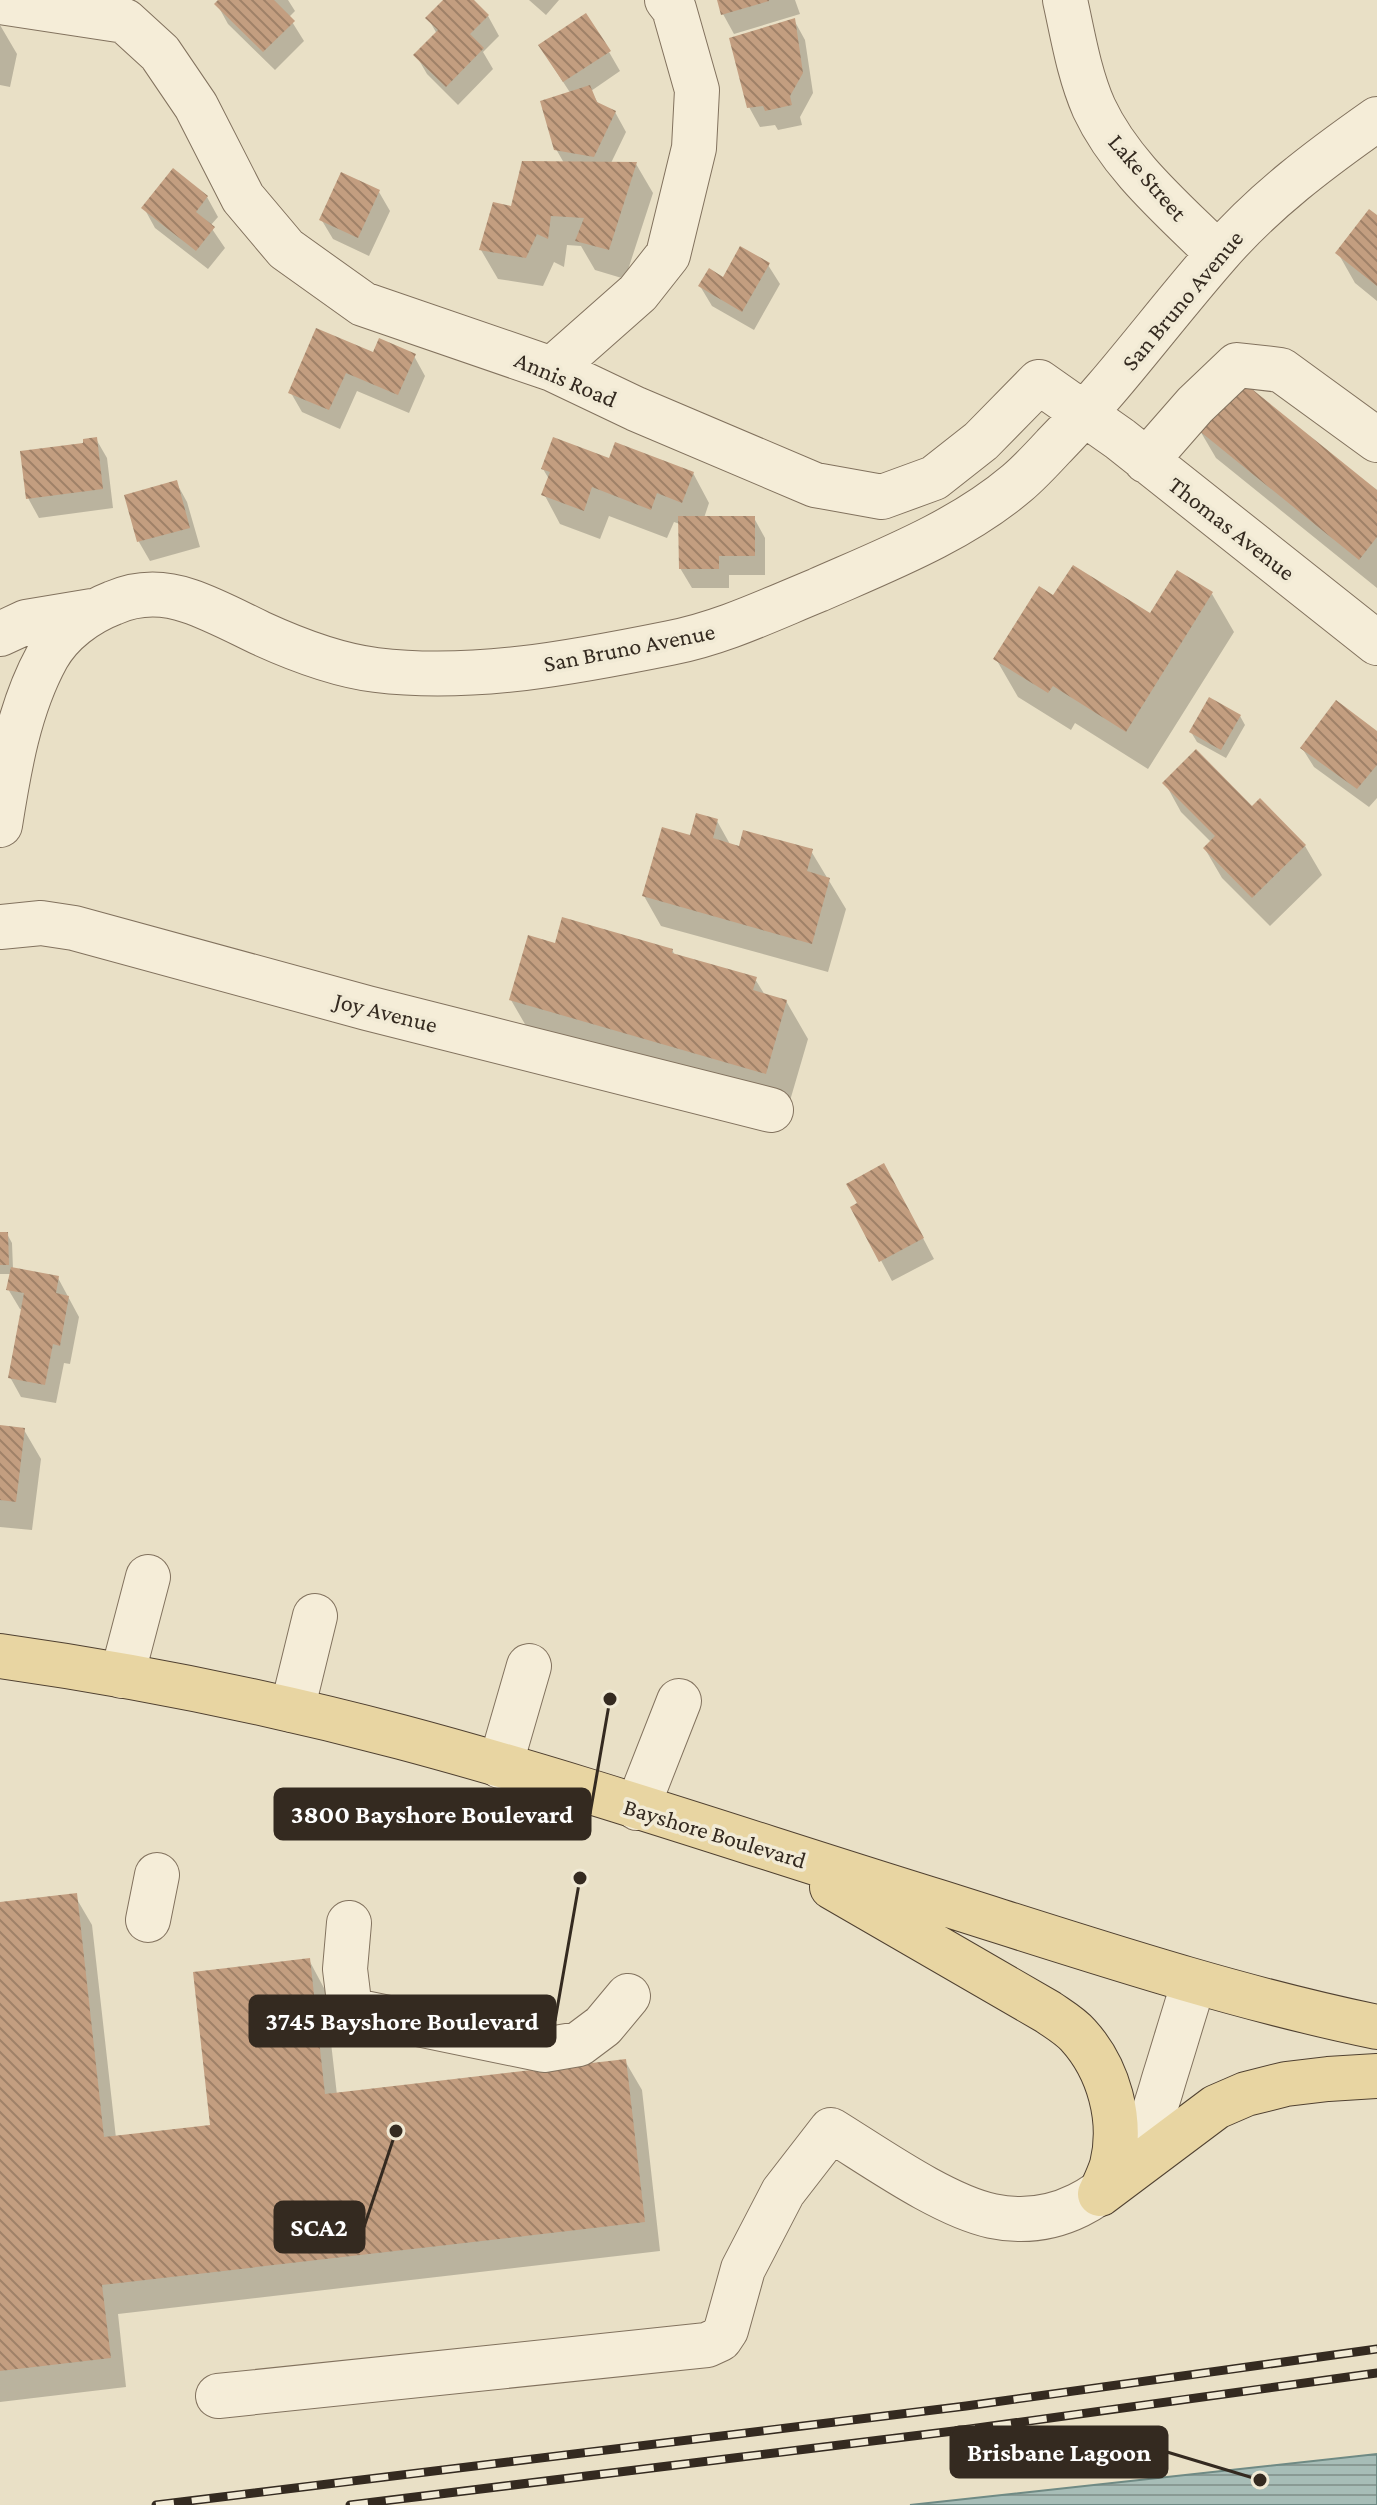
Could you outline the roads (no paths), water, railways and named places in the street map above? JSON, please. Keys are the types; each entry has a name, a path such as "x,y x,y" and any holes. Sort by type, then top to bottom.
{"main road":[{"name":"Bayshore Boulevard","path":"0,1656 122,1676 292,1710 404,1738 1194,1982 1316,2015 1377,2027"},
{"path":"760,1847 1048,2012 1077,2034 1098,2060 1111,2093 1115,2128 1112,2164 1100,2194"},
{"path":"1100,2194 1216,2107 1246,2094 1286,2084 1377,2076"}],"street":[{"path":"552,369 638,293 668,255 694,148 697,90 674,9 667,0"},
{"name":"Lake Street","path":"1065,0 1084,79 1107,132 1153,189 1218,254"},
{"name":"Annis Road","path":"0,2 125,21 160,53 196,106 243,198 286,249 363,304 552,369 636,409 815,485 882,497 934,478 981,441 1039,382 1086,413"},
{"name":"San Bruno Avenue","path":"0,825 23,716 48,654 92,611 126,597 162,594 192,602 313,654 374,670 483,671 673,643 734,625 897,556 974,515 1020,481 1086,413 1218,254 1273,199 1323,157 1377,119"},
{"path":"1146,461 1195,405 1237,365 1281,370 1377,440"},
{"name":"Thomas Avenue","path":"1086,413 1377,643"},
{"path":"0,634 26,622 92,611"},
{"name":"Joy Avenue","path":"0,927 41,923 74,928 469,1017 771,1110"},
{"path":"122,1676 148,1577"},
{"path":"292,1710 315,1616"},
{"path":"500,1766 529,1666"},
{"path":"637,1808 679,1701"},
{"path":"148,1920 157,1875"},
{"path":"349,1923 345,1969 350,2010 544,2050 579,2044 603,2026 628,1996"},
{"path":"218,2396 707,2345 720,2339 726,2330 733,2269 783,2192 831,2130 961,2206 993,2216 1028,2219 1067,2212 1100,2194 1123,2171 1141,2144 1156,2108 1194,1982"}],"water":[{"path":"1377,2454 1377,2505 910,2505"}],"railway":[{"path":"156,2505 966,2406 1377,2349"},
{"path":"350,2505 970,2429 1377,2373"}],"place":[{"name":"3800 Bayshore Boulevard","path":"610,1699"},
{"name":"3745 Bayshore Boulevard","path":"580,1878"},
{"name":"SCA2","path":"396,2131"},
{"name":"Brisbane Lagoon","path":"1260,2480"}]}
